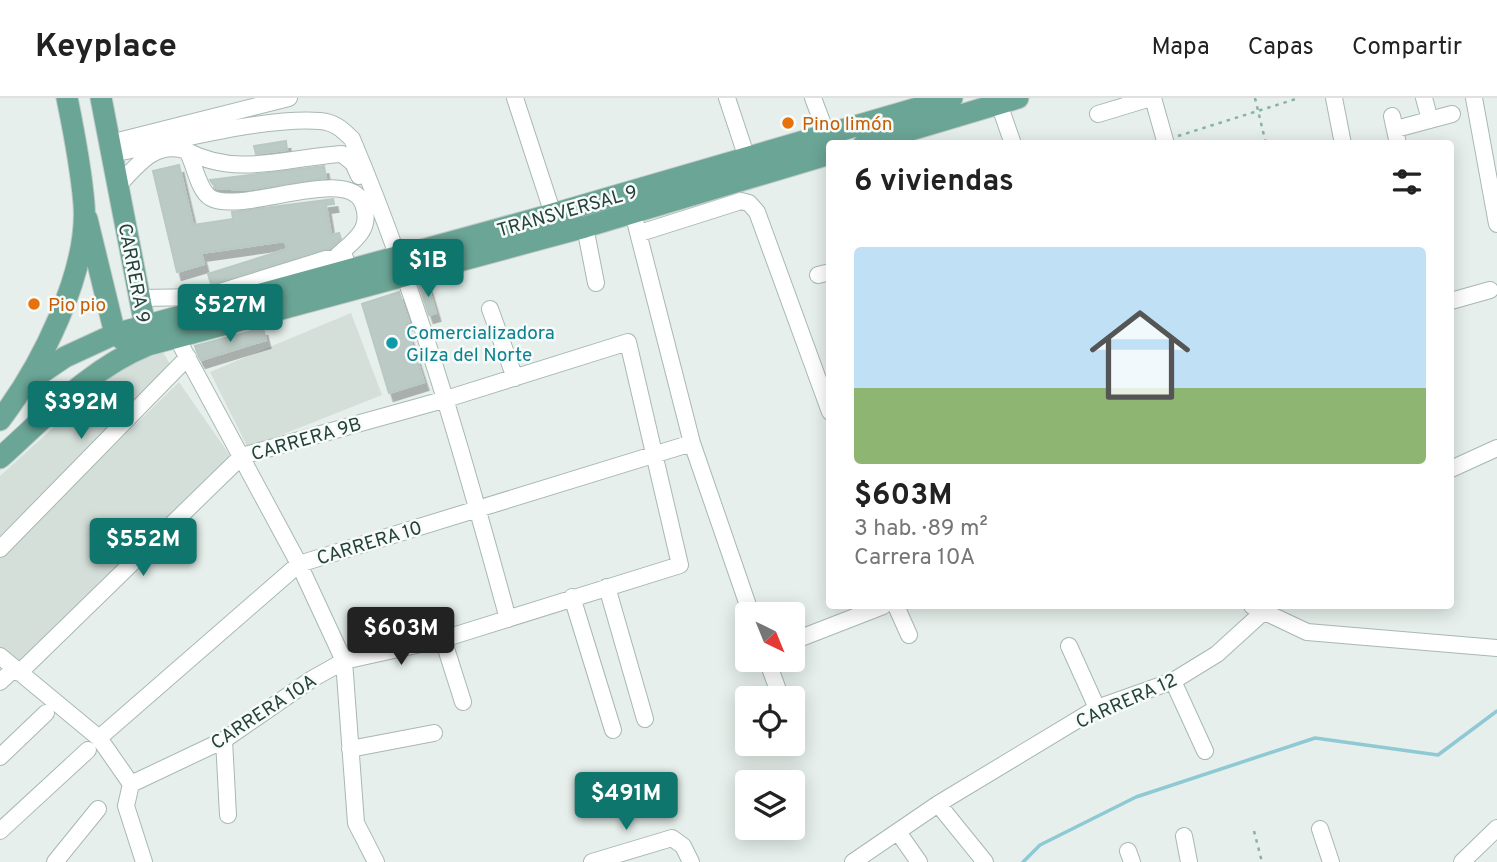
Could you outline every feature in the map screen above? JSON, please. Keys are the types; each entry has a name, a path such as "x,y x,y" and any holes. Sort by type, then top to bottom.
{"main road":[{"path":"67,98 84,206 115,334 128,344 147,335"},
{"name":"CARRERA 9","path":"0,458 91,374 118,358 147,335 101,98"},
{"name":"TRANSVERSAL 9","path":"839,140 952,98"},
{"path":"902,138 1005,100"},
{"name":"TRANSVERSAL 9","path":"147,335 183,349 553,214 747,158 826,144"},
{"name":"TRANSVERSAL 9","path":"147,335 375,265 400,268 585,227 637,223 826,145"},
{"path":"0,420 28,382 67,296 80,241 84,206"},
{"path":"28,382 65,357 115,334"}],"street":[{"path":"111,148 289,98"},
{"path":"515,98 553,214"},
{"path":"727,98 747,158"},
{"path":"813,98 827,140"},
{"path":"1098,114 1152,98 1164,140"},
{"path":"1334,98 1342,140"},
{"path":"1424,98 1430,120"},
{"path":"1474,98 1496,216"},
{"path":"1005,100 1012,140"},
{"path":"1395,130 1452,114"},
{"path":"111,148 255,126 321,121 338,126 352,139 400,268 443,400 508,619"},
{"path":"118,186 149,154 167,146 216,163 246,167 342,154 353,163 359,177 364,228 356,241 337,256 204,296 140,298"},
{"path":"187,151 204,192 214,199 227,201 333,189 359,194 363,202"},
{"path":"747,602 692,443 637,223 741,201 749,203 757,212 826,401"},
{"path":"585,227 596,283"},
{"path":"337,256 375,265"},
{"path":"1454,300 1490,290"},
{"path":"490,309 515,378"},
{"name":"CARRERA 9B","path":"0,682 8,667 242,456 443,400 628,342 653,455"},
{"path":"0,549 183,349 299,564 344,661 356,823 376,862"},
{"name":"CARRERA 10","path":"0,831 94,744 299,564 692,443"},
{"path":"1454,468 1497,448"},
{"name":"CARRERA 10A","path":"131,784 224,740 312,679 344,661 443,639 680,565 653,455"},
{"path":"607,587 645,719"},
{"path":"572,597 613,730"},
{"path":"805,636 875,609"},
{"path":"897,609 909,635"},
{"name":"CARRERA 12","path":"853,862 937,804 1097,708 1173,681 1217,654 1257,609 1307,632 1497,648"},
{"path":"443,639 463,702"},
{"path":"1069,646 1097,708"},
{"path":"8,667 94,744 131,784 126,806 144,862"},
{"path":"1173,681 1205,751"},
{"path":"0,757 46,713"},
{"path":"350,749 434,733"},
{"path":"224,740 228,815"},
{"path":"937,804 985,862"},
{"path":"55,862 98,810"},
{"path":"1462,862 1497,828"},
{"path":"1320,829 1331,862"},
{"path":"898,832 919,862"},
{"path":"1184,836 1189,862"},
{"path":"592,862 672,838 683,846 691,862"}],"path":[{"path":"1255,98 1265,140"},
{"path":"1171,140 1258,109 1299,98"},
{"path":"1254,831 1262,862"}],"shaded area":[{"path":"351,313 382,395 248,448 210,372"},
{"path":"163,352 171,366 0,540 0,476 121,366"},
{"path":"179,382 231,457 18,665 0,647 0,557"}],"building":[{"path":"286,141 287,150 256,154 254,146"},
{"path":"179,165 193,225 233,219 232,212 333,199 334,204 326,205 331,235 339,233 341,239 330,248 211,284 208,274 287,249 285,241 201,253 204,264 177,272 153,171"},
{"path":"324,166 326,178 245,190 216,188 210,180"},
{"path":"427,283 436,313 429,315 419,285"},
{"name":"Comercializadora Gilza del Norte","path":"399,292 409,322 405,323 424,382 389,393 362,304"},
{"path":"263,328 266,340 201,360 195,346"}],"waterway":[{"path":"1023,862 1040,845 1136,797 1315,738 1438,755 1497,711"}],"place":[{"name":"Pino limón","path":"788,123"},
{"name":"Pio pio","path":"34,304"},
{"name":"Comercializadora Gilza del Norte","path":"392,343"}]}
